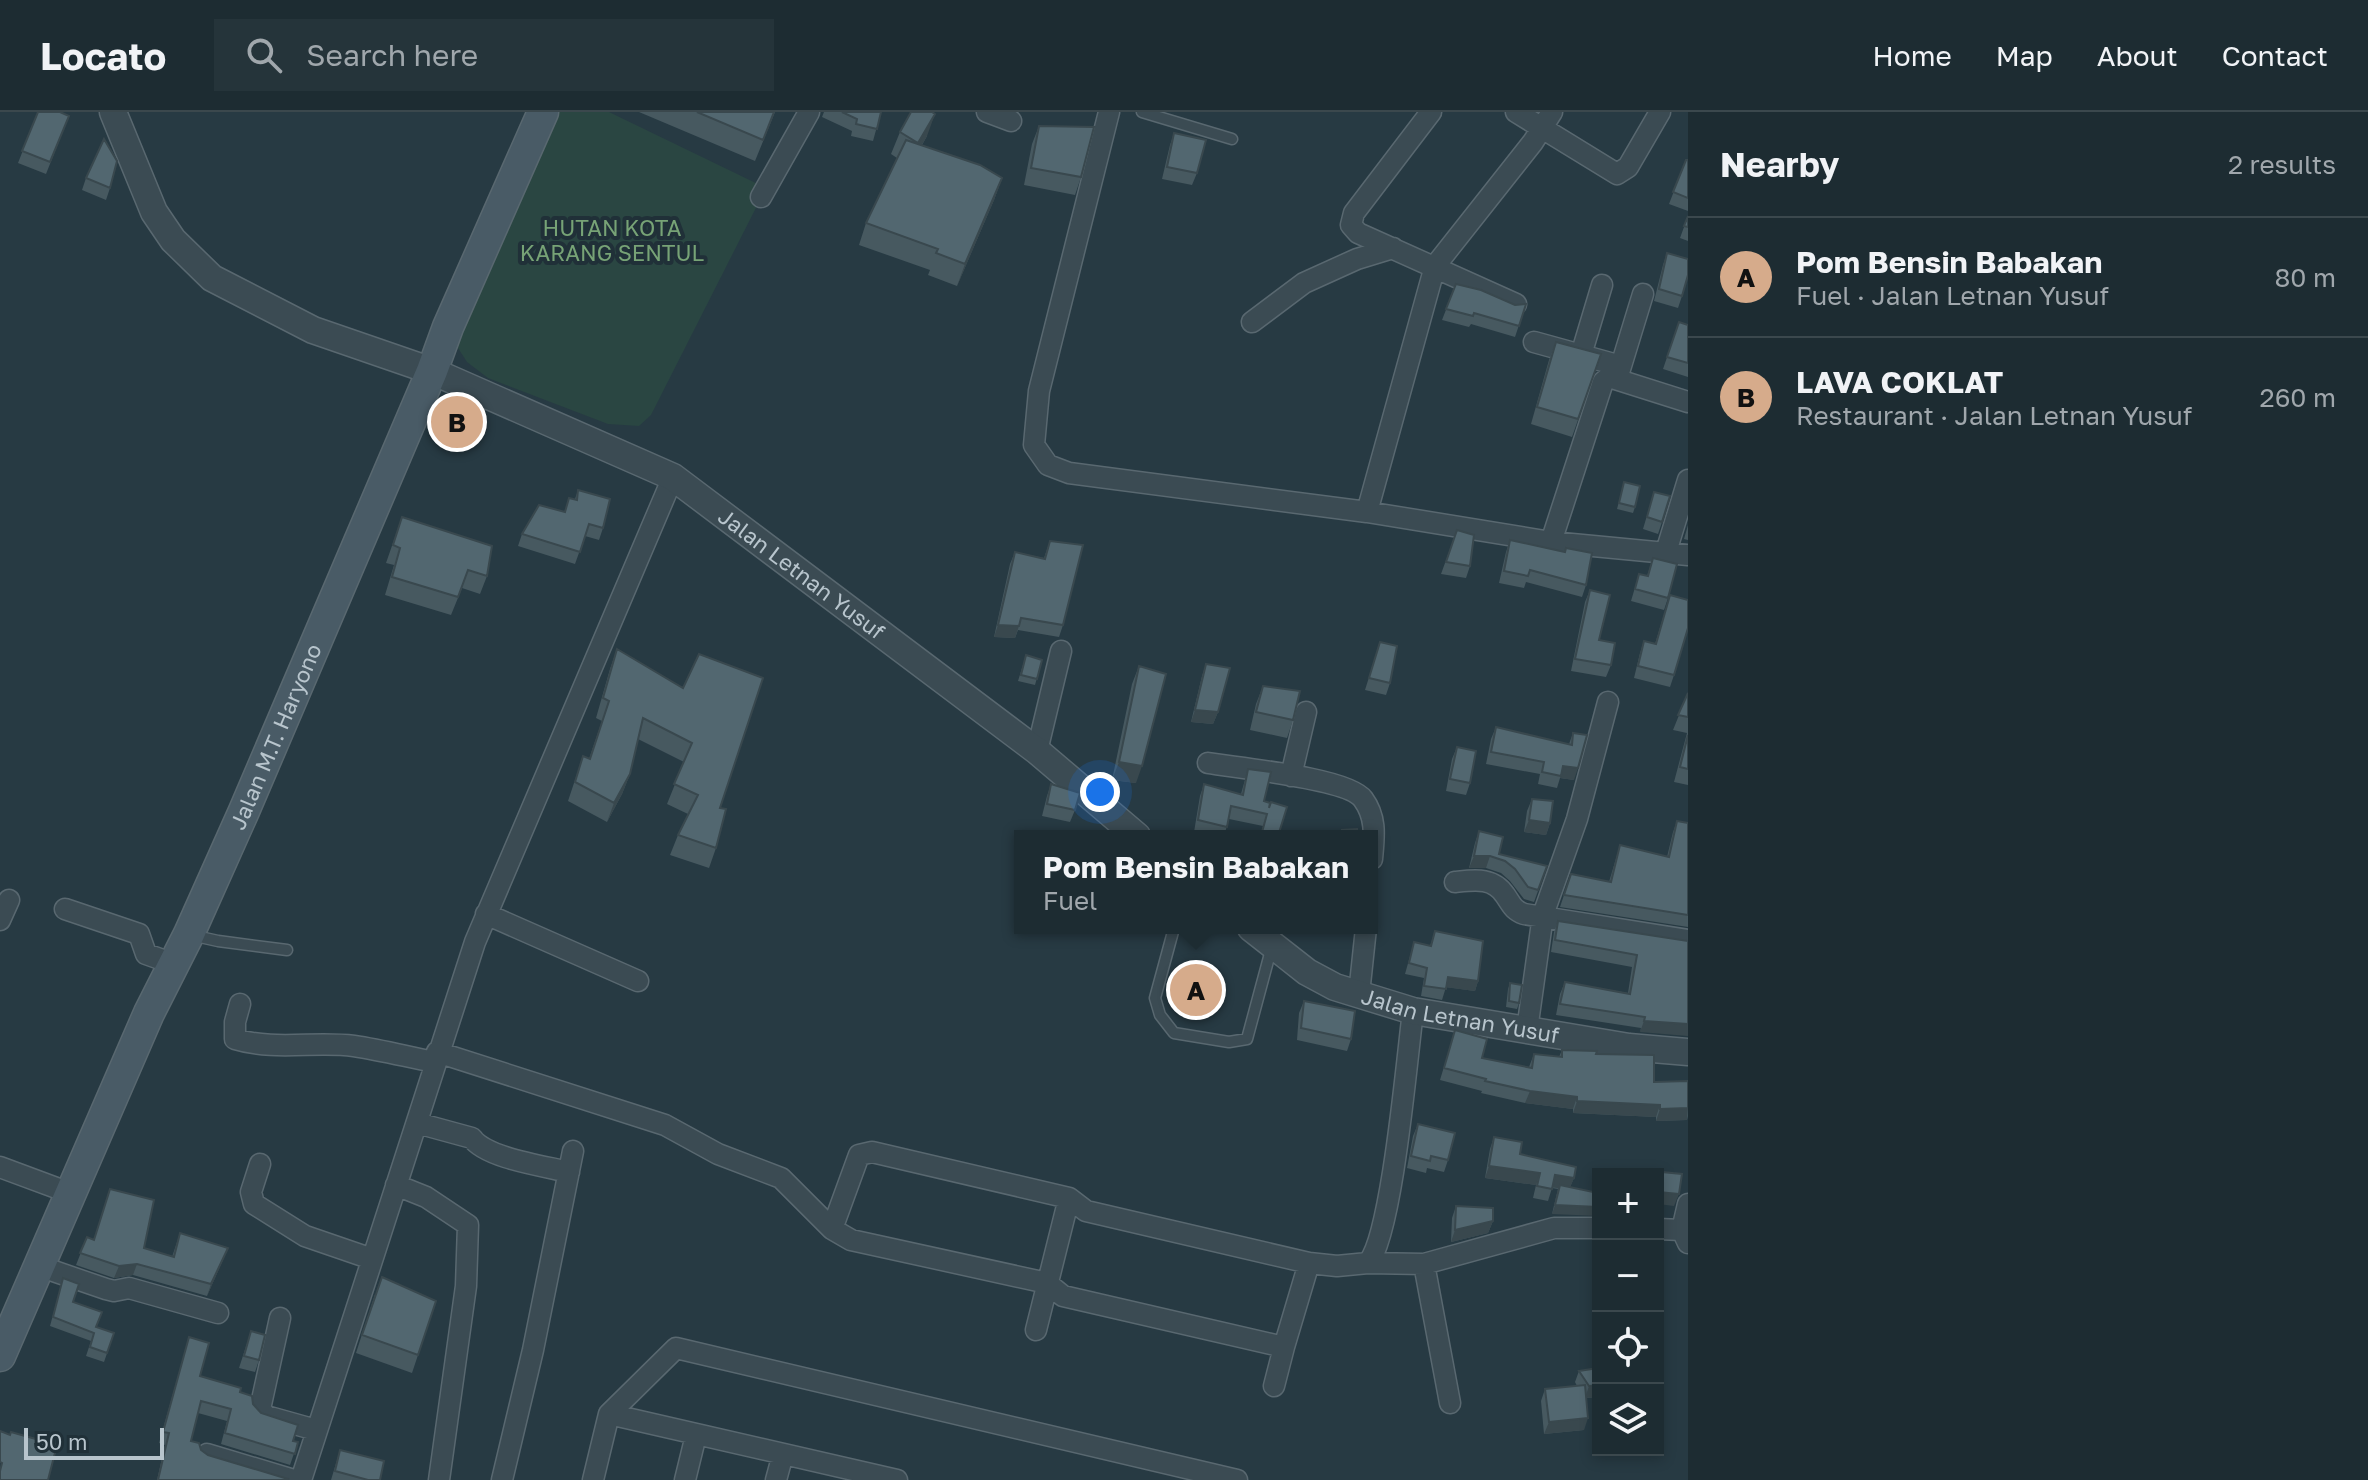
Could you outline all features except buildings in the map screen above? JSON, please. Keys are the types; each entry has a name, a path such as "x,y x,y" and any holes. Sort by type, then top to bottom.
{"main road":[{"name":"Jalan M.T. Haryono","path":"0,1356 149,1013 189,934 543,112"}],"street":[{"name":"Jalan Letnan Yusuf","path":"113,112 154,212 173,240 212,278 313,330 432,371 673,477 1037,751 1130,830"},
{"path":"123,137 132,112"},
{"path":"761,197 809,112"},
{"path":"987,112 1011,121"},
{"path":"1109,112 1039,391 1034,445 1048,465 1069,473 1367,512 1551,542 1688,555"},
{"path":"1431,112 1351,220 1351,225 1358,233 1516,304"},
{"path":"1516,112 1547,120 1617,174 1628,167 1660,112"},
{"path":"1367,512 1435,266 1547,120"},
{"path":"1252,322 1304,283 1357,259 1393,248"},
{"path":"1581,355 1602,285"},
{"path":"1619,373 1643,294"},
{"path":"1534,342 1581,355 1687,398"},
{"path":"1551,542 1601,386 1609,377 1619,373"},
{"path":"301,1480 436,1057 486,914 673,477"},
{"path":"1666,552 1688,480"},
{"path":"1037,751 1061,651"},
{"path":"1527,1030 1543,915 1577,819 1608,702"},
{"path":"1291,776 1306,712"},
{"path":"1208,763 1291,776 1357,793 1363,798 1375,830"},
{"path":"1455,882 1491,882 1499,887 1513,910 1534,916 1688,940"},
{"path":"0,920 9,900"},
{"path":"65,909 139,934 146,954 174,964"},
{"path":"486,914 638,981"},
{"name":"Jalan Letnan Yusuf","path":"1259,934 1307,972 1335,987 1413,1011 1629,1047 1688,1052"},
{"path":"1359,994 1365,934"},
{"path":"240,1004 235,1022 235,1039 248,1043 305,1047 352,1046 436,1057 665,1125 718,1154 781,1178 832,1229 859,1243 1047,1283 1063,1296 1284,1347"},
{"path":"1368,1263 1377,1250 1383,1223 1413,1011"},
{"path":"417,1123 472,1138 477,1146 499,1155 571,1162 533,1350 502,1480"},
{"path":"832,1229 859,1155 867,1152 1069,1198 1086,1211 1309,1263 1337,1266 1424,1264 1554,1228 1592,1228"},
{"path":"260,1164 251,1192 254,1204 305,1236 372,1259"},
{"path":"0,1167 70,1193"},
{"path":"396,1185 426,1197 468,1225 466,1286 439,1480"},
{"path":"1036,1330 1069,1198"},
{"path":"1664,1231 1685,1236 1688,1204"},
{"path":"1274,1386 1309,1263"},
{"path":"1424,1264 1450,1403"},
{"path":"39,1266 106,1289 129,1288 218,1313"},
{"path":"280,1318 260,1409 266,1416 316,1430"},
{"path":"593,1480 609,1414 676,1348 1237,1480"},
{"path":"609,1414 869,1477 897,1480"},
{"path":"685,1480 696,1435"},
{"path":"207,1454 294,1480"},
{"path":"776,1480 783,1454"},
{"path":"1133,1480 1139,1459"}],"lane":[{"path":"1142,112 1232,139"},
{"path":"189,934 287,950"},
{"path":"1172,934 1155,998 1160,1015 1174,1033 1229,1042 1247,1039 1272,944"}],"green space":[{"name":"HUTAN KOTA KARANG SENTUL","path":"546,112 609,112 766,188 651,415 639,426 608,424 488,378 467,362 456,345"}],"place":[{"name":"LAVA COKLAT","path":"457,422"},
{"name":"Pom Bensin Babakan","path":"1196,990"}]}
